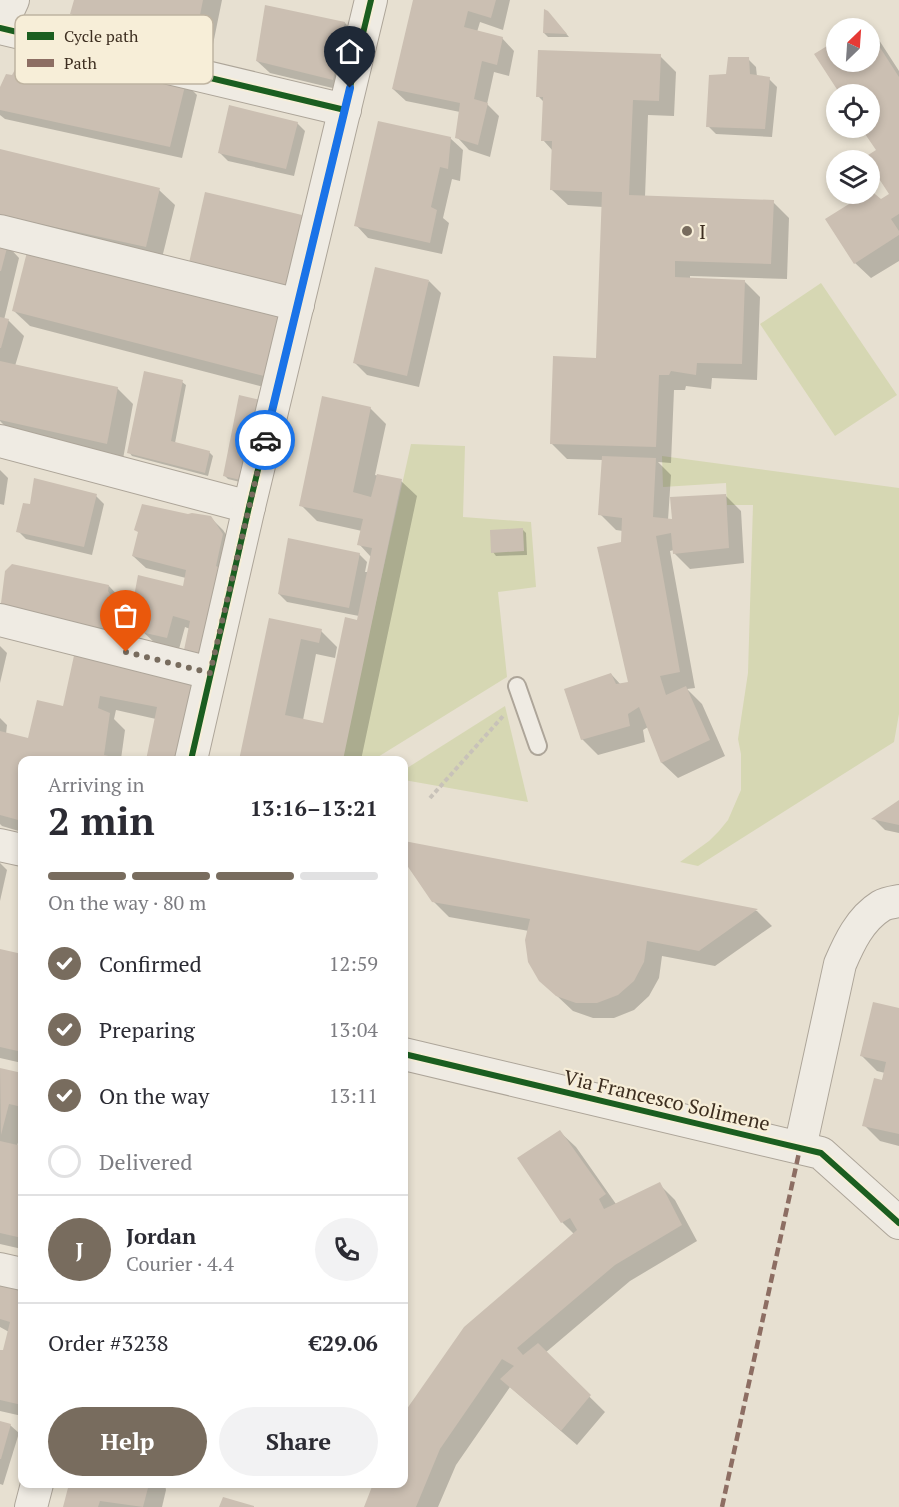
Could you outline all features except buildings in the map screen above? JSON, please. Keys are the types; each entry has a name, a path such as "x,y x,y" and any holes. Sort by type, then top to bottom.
{"street":[{"path":"13,0 0,28 15,32"},
{"path":"192,756 249,507 371,0"},
{"path":"213,79 345,110"},
{"path":"0,231 298,305"},
{"path":"0,441 249,507"},
{"path":"0,620 210,673"},
{"path":"0,845 18,849"},
{"path":"800,1148 840,964 848,944 863,922 881,906 899,901"},
{"name":"Via Francesco Solimene","path":"408,1055 821,1153 899,1223"},
{"path":"0,1269 18,1273"},
{"path":"32,1507 36,1488"}],"lane":[{"path":"518,691 538,746"}],"path":[{"path":"430,798 518,691"}],"green space":[{"path":"821,283 897,395 835,436 760,324"},
{"path":"411,444 465,446 463,517 531,522 536,587 498,592 507,677 379,756 342,756"},
{"path":"662,456 899,488 899,714 894,742 698,866 680,862 719,831 728,820 741,790 741,754 738,739 748,673 753,505 727,505 726,483 663,487"},
{"path":"505,706 528,802 408,781 408,767"}],"marked path":[{"path":"722,1507 800,1148"}],"cycle path":[{"path":"192,756 249,507 371,0"},
{"path":"0,28 15,32"},
{"path":"213,79 345,110"},
{"path":"408,1055 821,1153 899,1223"}],"way so far":[{"path":"126,652 210,673 265,440"}],"place":[{"name":"I","path":"687,231"}],"route":[{"path":"265,440 350,88"}]}
